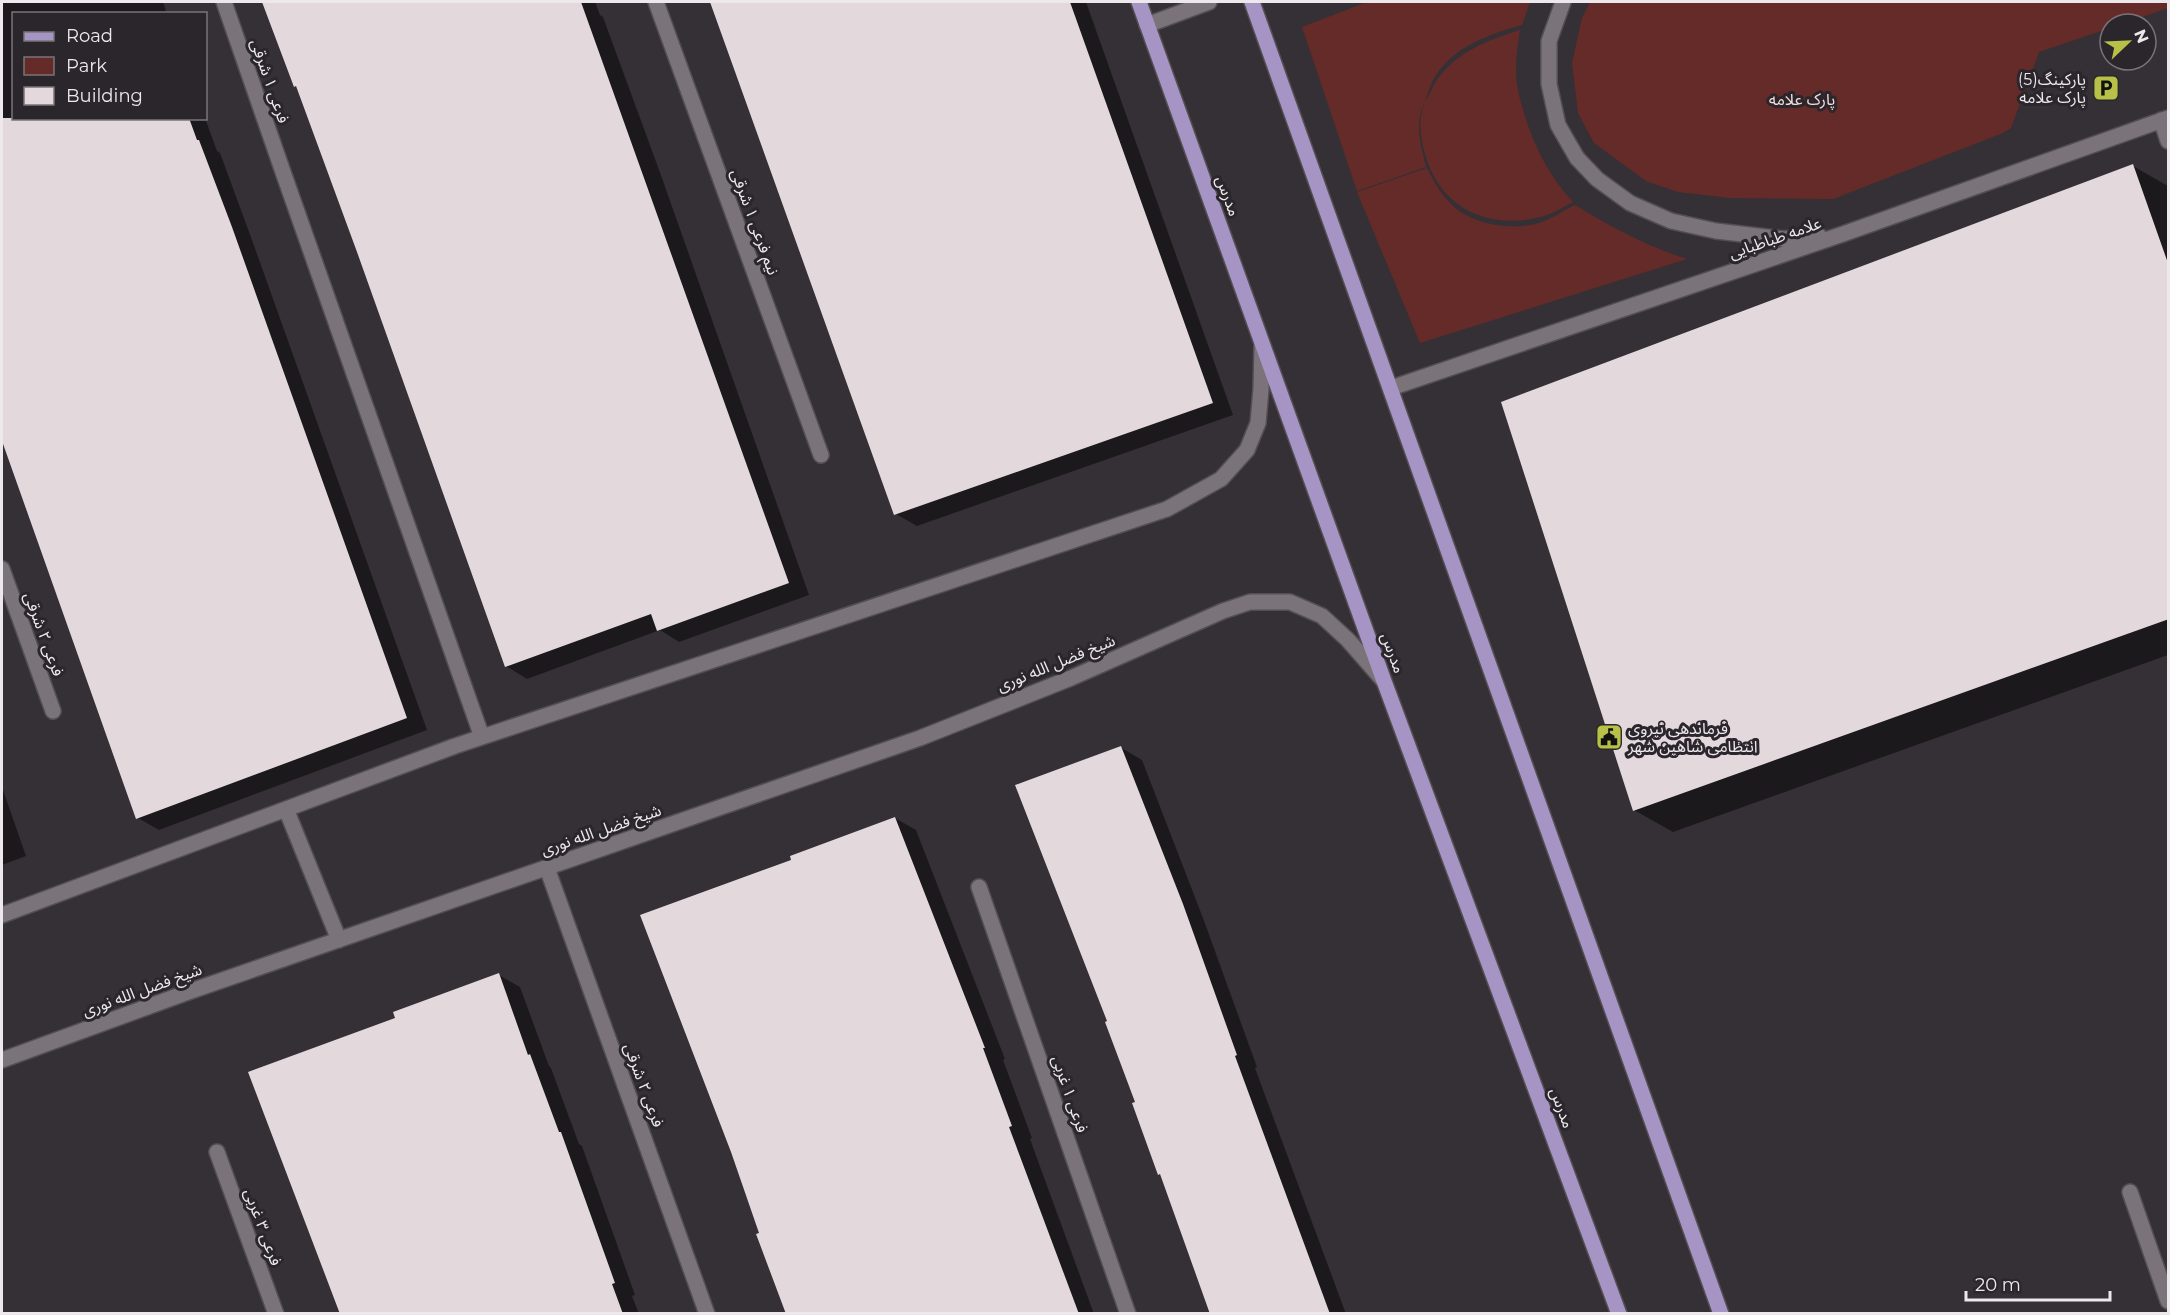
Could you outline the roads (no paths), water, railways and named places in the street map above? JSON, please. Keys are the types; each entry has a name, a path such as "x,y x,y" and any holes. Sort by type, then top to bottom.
{"main road":[{"name":"مدرس","path":"1139,2 1384,681 1619,1314"},
{"path":"1252,2 1721,1314"}],"street":[{"name":"فرعی ۱ شرقی","path":"224,2 482,737"},
{"name":"نیم فرعی ۱ شرقی","path":"656,2 821,455"},
{"path":"1147,25 1209,2"},
{"path":"1563,2 1549,41 1548,84 1558,125 1577,159 1597,179 1630,203 1671,221 1716,231 1784,239 1843,234"},
{"path":"2165,119 2169,141"},
{"name":"علامه طباطبایی","path":"1391,388 1843,234 2165,119"},
{"path":"2,915 482,737 1167,509 1221,479 1247,450 1258,423 1262,389 1262,345"},
{"name":"فرعی ۲ شرقی","path":"2,569 53,711"},
{"name":"شیخ فضل الله نوری","path":"2,1060 920,738 1071,678 1250,602 1290,602 1322,616 1348,640 1384,681"},
{"path":"286,808 339,940"},
{"name":"فرعی ۲ شرقی","path":"547,868 707,1314"},
{"name":"فرعی ۱ غربی","path":"979,887 1128,1314"},
{"name":"فرعی ۳ غربی","path":"217,1152 276,1314"},
{"path":"2130,1192 2169,1301"}],"place":[{"name":"پارکینگ(5) پارک علامه","path":"2106,88"},
{"name":"فرماندهی نیروی انتظامی شاهین شهر","path":"1609,737"}],"park label":[{"name":"پارک علامه","path":"1802,99"}]}
